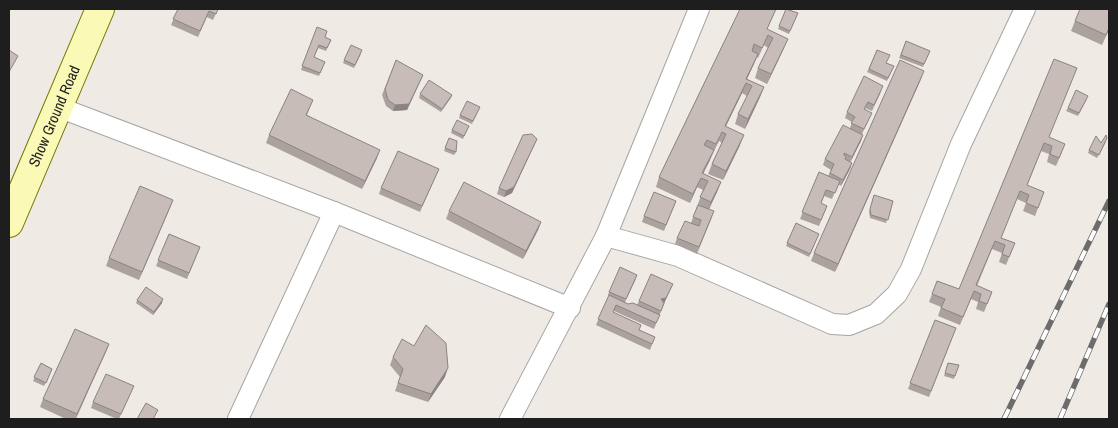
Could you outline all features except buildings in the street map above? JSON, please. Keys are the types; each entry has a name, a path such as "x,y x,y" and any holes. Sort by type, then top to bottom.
{"main road":[{"name":"Show Ground Road","path":"9,223 100,9"}],"street":[{"path":"510,419 570,308 606,236 699,9"},
{"path":"606,236 678,256 832,324 849,325 876,314 897,294 911,269 961,144 1025,9"},
{"path":"58,107 334,212 570,308"},
{"path":"238,419 334,212"}],"railway":[{"path":"1004,419 1109,201"},
{"path":"1060,419 1109,304"}]}
